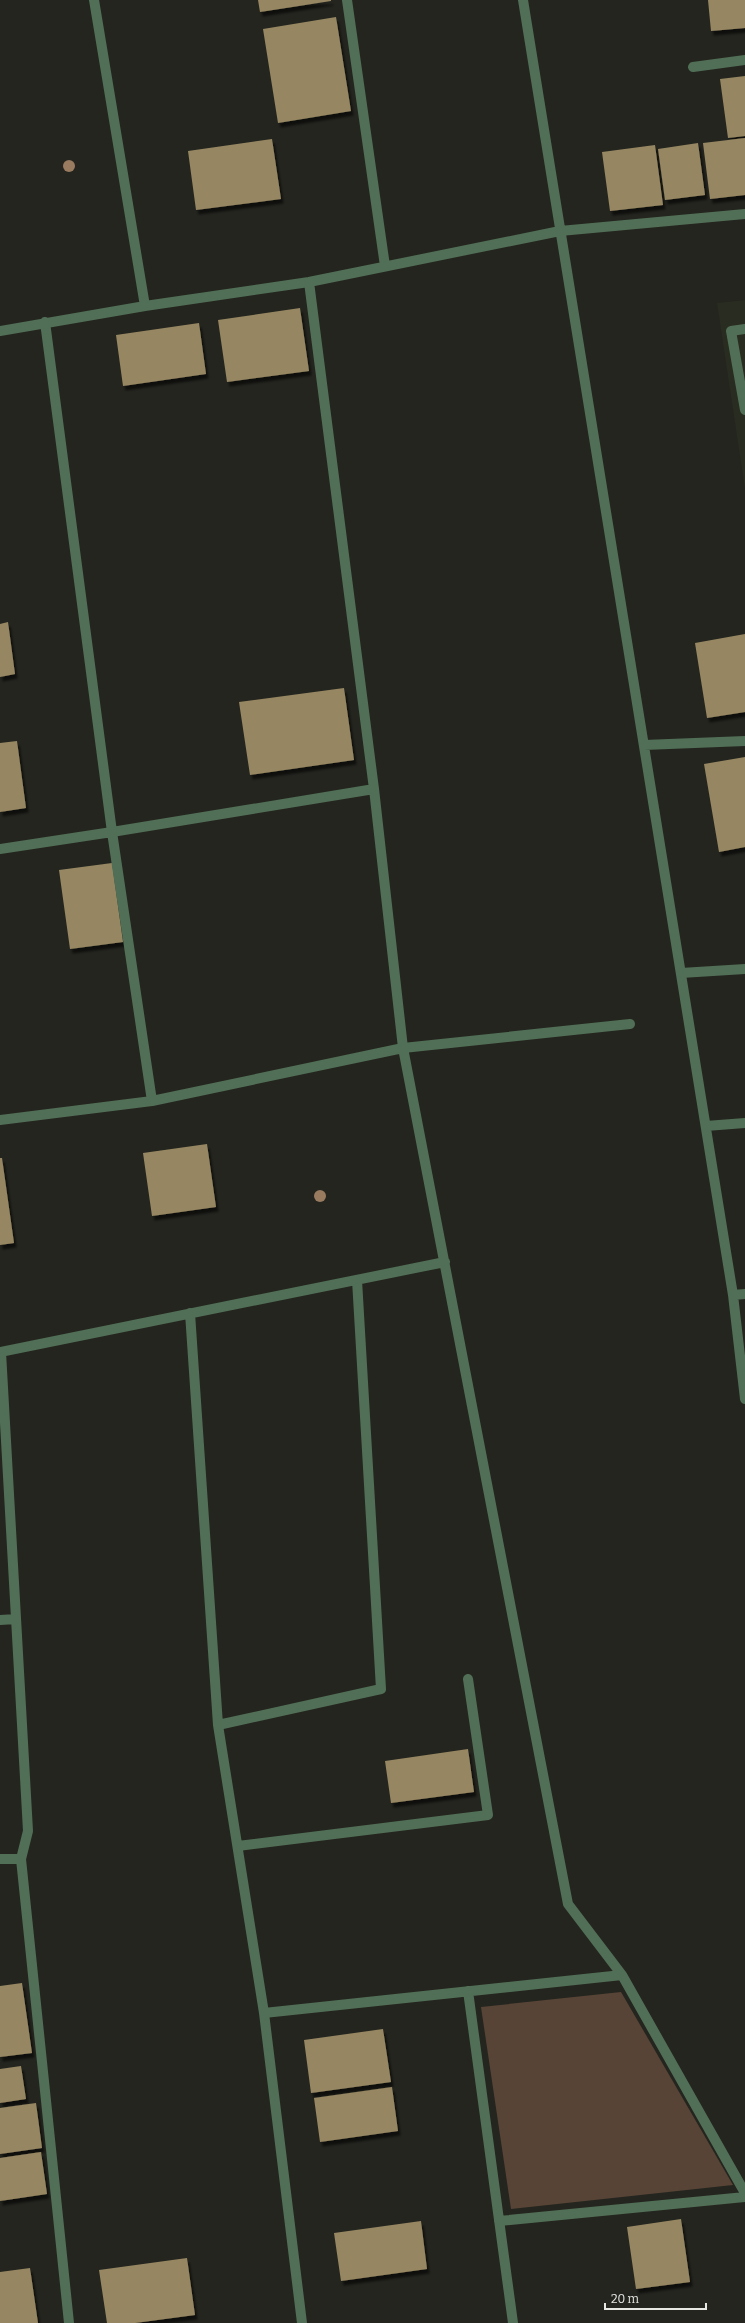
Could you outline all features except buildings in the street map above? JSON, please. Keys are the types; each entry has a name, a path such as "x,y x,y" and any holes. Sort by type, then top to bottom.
{"street":[{"path":"94,0 145,306"},
{"path":"347,0 384,266"},
{"path":"523,0 733,1295 745,1399"},
{"path":"694,66 745,60"},
{"path":"0,331 145,306 309,282 560,231 745,214"},
{"path":"309,282 374,789 403,1048 568,1904 622,1975 745,2193"},
{"path":"46,322 112,832 152,1101"},
{"path":"745,329 731,330 745,410"},
{"path":"644,745 745,741"},
{"path":"0,849 374,789"},
{"path":"681,973 745,969"},
{"path":"0,1120 152,1101 403,1048 630,1024"},
{"path":"706,1126 745,1123"},
{"path":"69,2323 21,1859 28,1831 1,1352 445,1262"},
{"path":"218,1725 381,1689 357,1280"},
{"path":"733,1295 745,1294"},
{"path":"190,1313 218,1725 264,2012 302,2323"},
{"path":"0,1620 16,1619"},
{"path":"238,1846 488,1815 468,1680"},
{"path":"0,1859 21,1859"},
{"path":"264,2012 622,1975"},
{"path":"468,1991 514,2323"},
{"path":"500,2221 745,2197"}],"shaded area":[{"path":"745,300 745,489 717,303"},
{"path":"621,1992 733,2185 511,2209 481,2007"}]}
